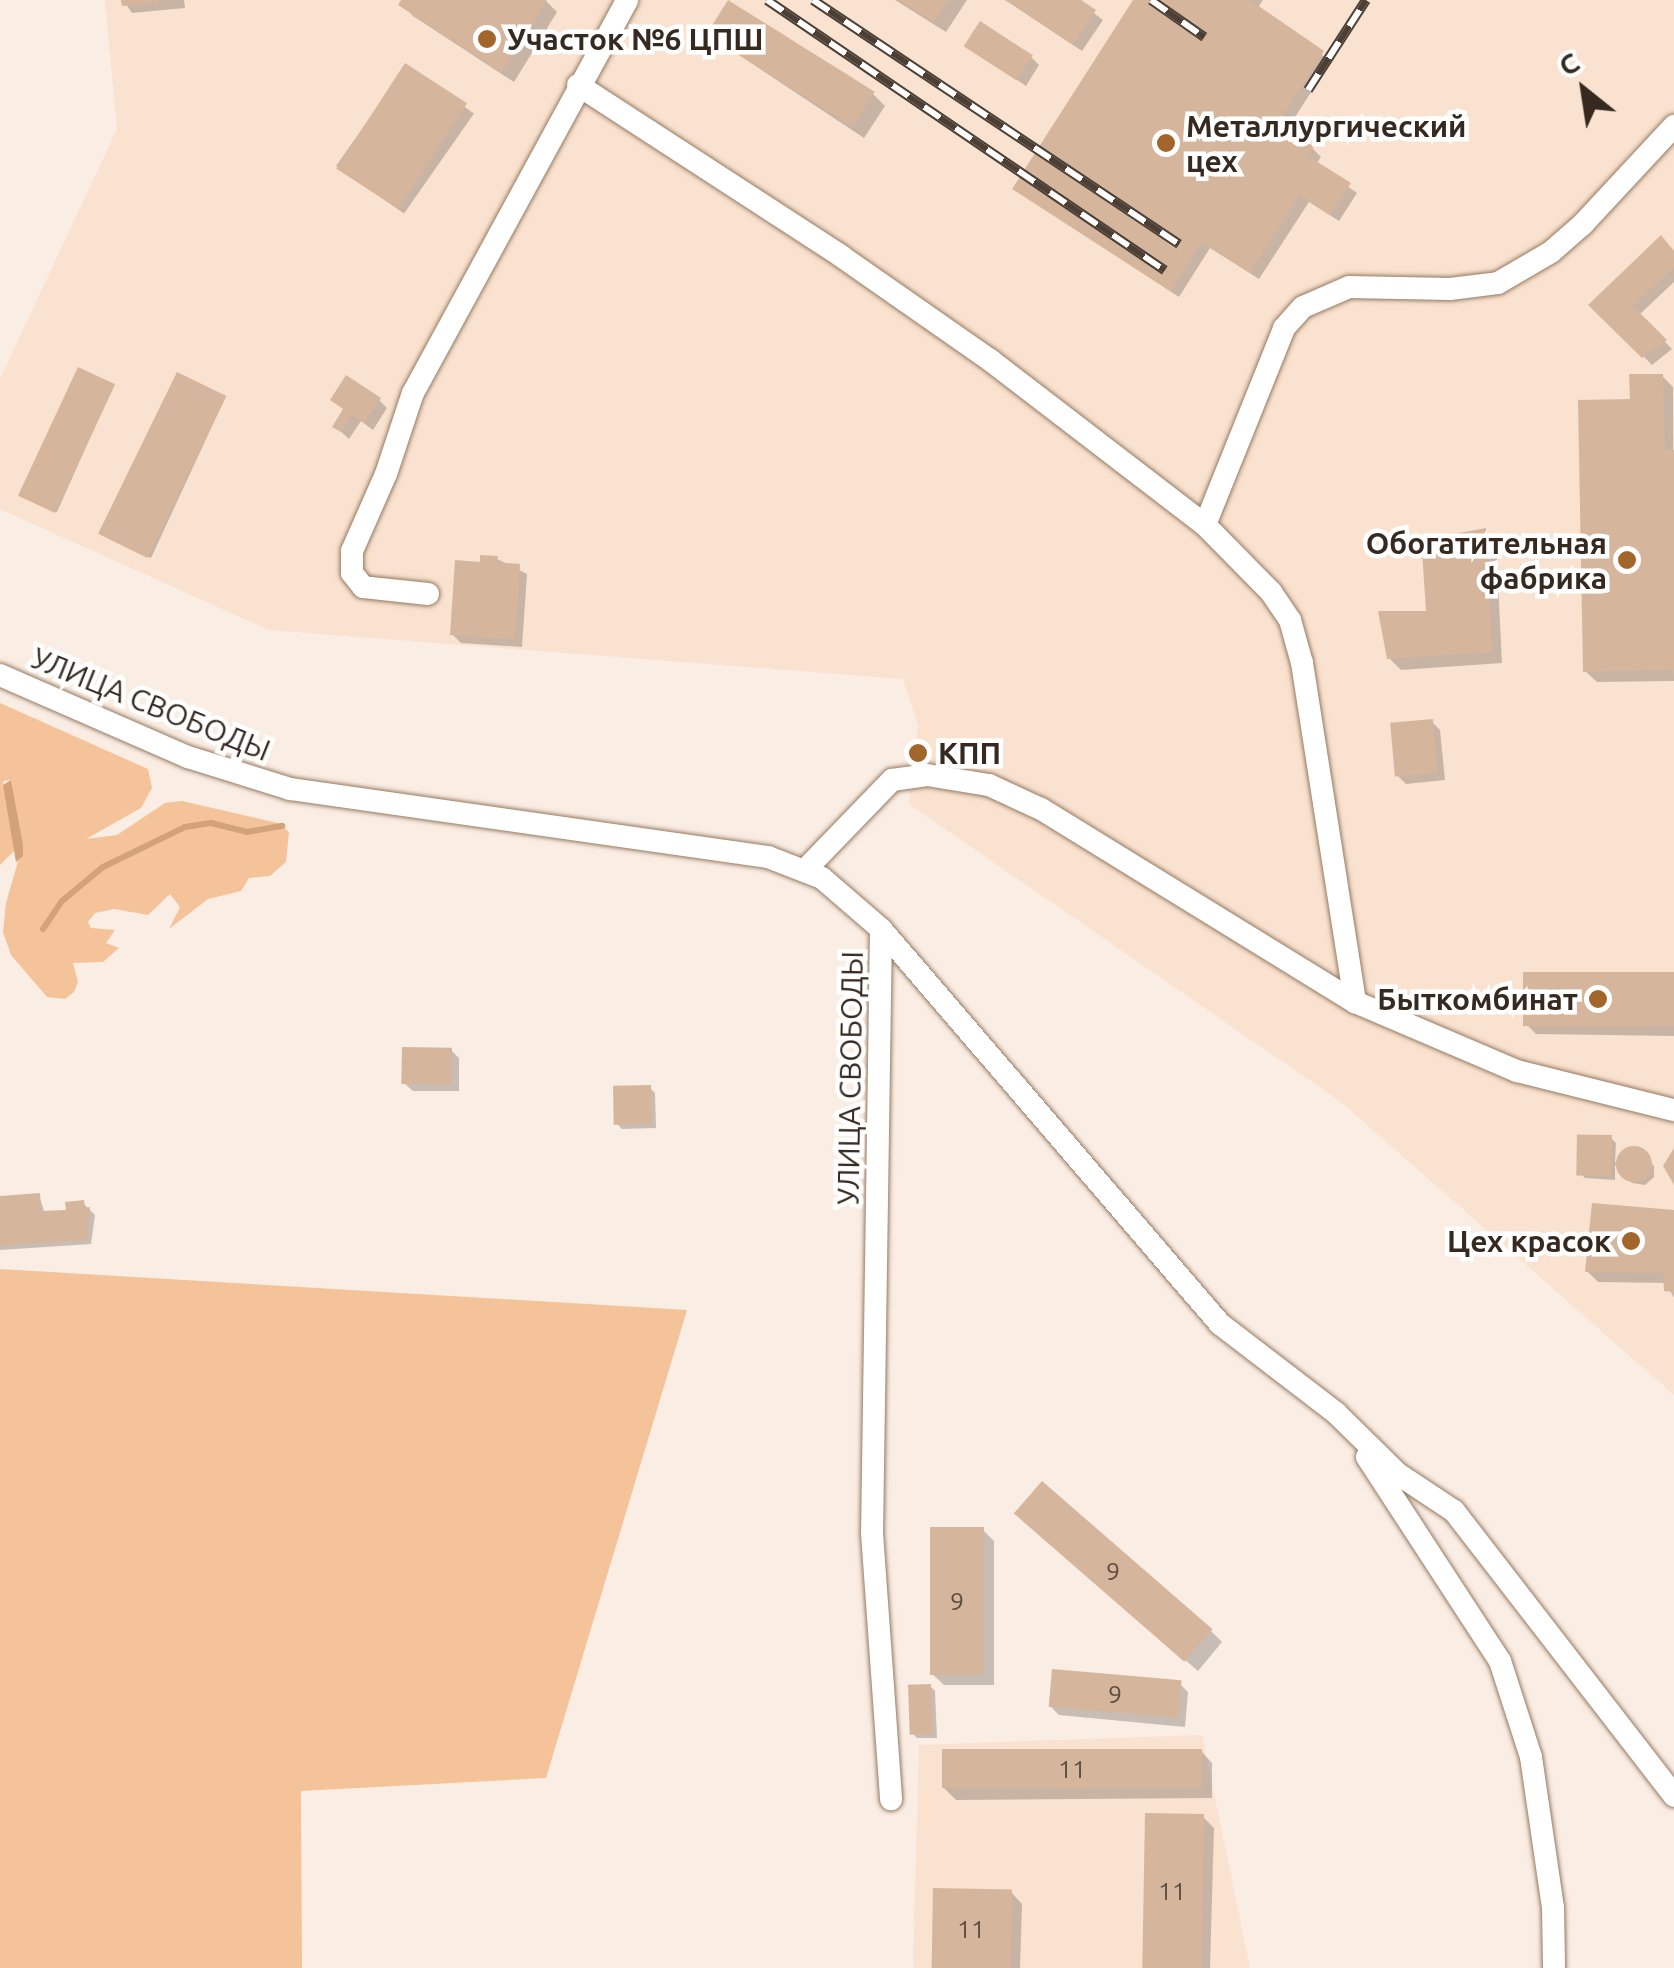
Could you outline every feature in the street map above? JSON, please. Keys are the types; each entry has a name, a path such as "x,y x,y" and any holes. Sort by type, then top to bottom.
{"street":[{"path":"428,594 363,587 352,573 352,551 414,393 627,0"},
{"path":"578,85 960,338 1205,525 1271,592 1297,638 1355,1002"},
{"path":"1205,525 1284,328 1303,307 1349,287 1462,288 1498,282 1552,252 1674,126"},
{"name":"УЛИЦА СВОБОДЫ","path":"0,675 188,757 290,789 768,857 806,869 844,893 881,930 872,1533 890,1799"},
{"path":"806,869 892,780 927,775 990,785 1042,810 1355,1002 1517,1070 1674,1110"},
{"path":"881,930 1220,1324 1336,1413 1398,1474 1454,1511 1674,1796"},
{"path":"1336,1413 1500,1661 1532,1756 1553,1908 1554,1968"}],"shaded area":[{"path":"105,0 1674,0 1674,1395 1341,1102 909,804 918,725 903,679 269,630 0,509 0,379 117,129"},
{"path":"0,703 148,769 152,788 141,808 86,839 117,835 165,803 182,801 278,823 289,832 286,862 270,876 249,878 241,891 208,899 169,929 180,907 170,894 148,915 114,909 95,913 88,922 91,928 115,930 106,943 119,948 103,962 73,963 78,982 74,992 65,999 47,997 11,955 3,932 6,903 23,844 11,780 3,781 16,849 0,865"},
{"path":"11,780 23,844 23,856 16,862 3,785"},
{"path":"0,1269 687,1310 546,1778 301,1791 302,1968 0,1968"},
{"path":"1202,1735 1250,1968 913,1968 919,1745"}],"building":[{"path":"121,0 159,0 159,3 122,6"},
{"name":"Участок №6 ЦПШ","path":"401,0 547,0 502,73 398,5"},
{"path":"728,0 875,92 853,126 706,35"},
{"path":"898,0 949,0 934,22"},
{"path":"1006,0 1081,0 1096,10 1073,45"},
{"name":"Металлургический цех","path":"1133,0 1250,0 1324,51 1273,131 1298,147 1303,139 1314,147 1308,156 1351,183 1330,215 1300,195 1250,273 1202,242 1170,291 1012,189"},
{"path":"980,21 1033,55 1016,80 964,46"},
{"path":"405,63 467,103 398,209 336,169"},
{"path":"1661,235 1674,251 1674,267 1633,306 1667,340 1642,358 1588,305"},
{"path":"78,367 115,384 55,513 18,496"},
{"path":"177,372 226,396 148,558 98,534"},
{"name":"Обогатительная фабрика","path":"1629,374 1663,374 1665,450 1674,450 1674,670 1583,672 1578,400 1630,399"},
{"path":"346,375 381,398 364,423 352,415 341,432 332,427 343,409 330,400"},
{"path":"1486,528 1492,652 1387,659 1378,611 1426,611 1422,551 1454,552 1454,534"},
{"path":"480,555 498,556 497,562 520,564 515,640 450,635 455,560 480,562"},
{"path":"1433,719 1438,773 1395,777 1390,723"},
{"name":"КПП","path":"914,744 925,745 923,763 912,762"},
{"name":"Быткомбинат","path":"1523,972 1674,972 1674,1026 1523,1026"},
{"path":"402,1047 452,1048 451,1085 401,1084"},
{"path":"651,1085 652,1124 614,1125 613,1086"},
{"path":"1577,1134 1612,1135 1611,1176 1576,1175"},
{"path":"1634,1146 1646,1152 1652,1164 1646,1176 1634,1182 1622,1176 1616,1164 1622,1152"},
{"path":"1674,1148 1674,1185 1663,1166"},
{"path":"40,1193 41,1211 66,1210 65,1202 84,1200 85,1208 90,1207 87,1240 0,1246 0,1196"},
{"name":"Цех красок","path":"1592,1203 1674,1210 1674,1292 1664,1291 1663,1273 1585,1272"},
{"path":"1042,1481 1213,1629 1184,1662 1014,1513"},
{"path":"930,1527 984,1527 984,1675 930,1675"},
{"path":"1052,1669 1182,1680 1178,1718 1049,1707"},
{"path":"931,1684 933,1734 910,1735 908,1685"},
{"path":"942,1749 1202,1749 1202,1788 942,1788"},
{"path":"1145,1813 1204,1814 1201,1968 1142,1968"},
{"path":"933,1888 1012,1889 1011,1968 932,1968"}],"waterway":[{"path":"43,929 62,901 103,867 185,827 211,823 247,832 282,826"}],"railway":[{"path":"767,0 1165,270"},
{"path":"813,0 1179,244"},
{"path":"1151,0 1204,37"},
{"path":"1308,90 1366,0"}],"place":[{"name":"Участок №6 ЦПШ","path":"487,39"},
{"name":"Металлургический цех","path":"1166,143"},
{"name":"Обогатительная фабрика","path":"1627,560"},
{"name":"КПП","path":"918,753"},
{"name":"Быткомбинат","path":"1598,999"},
{"name":"Цех красок","path":"1631,1241"}]}
